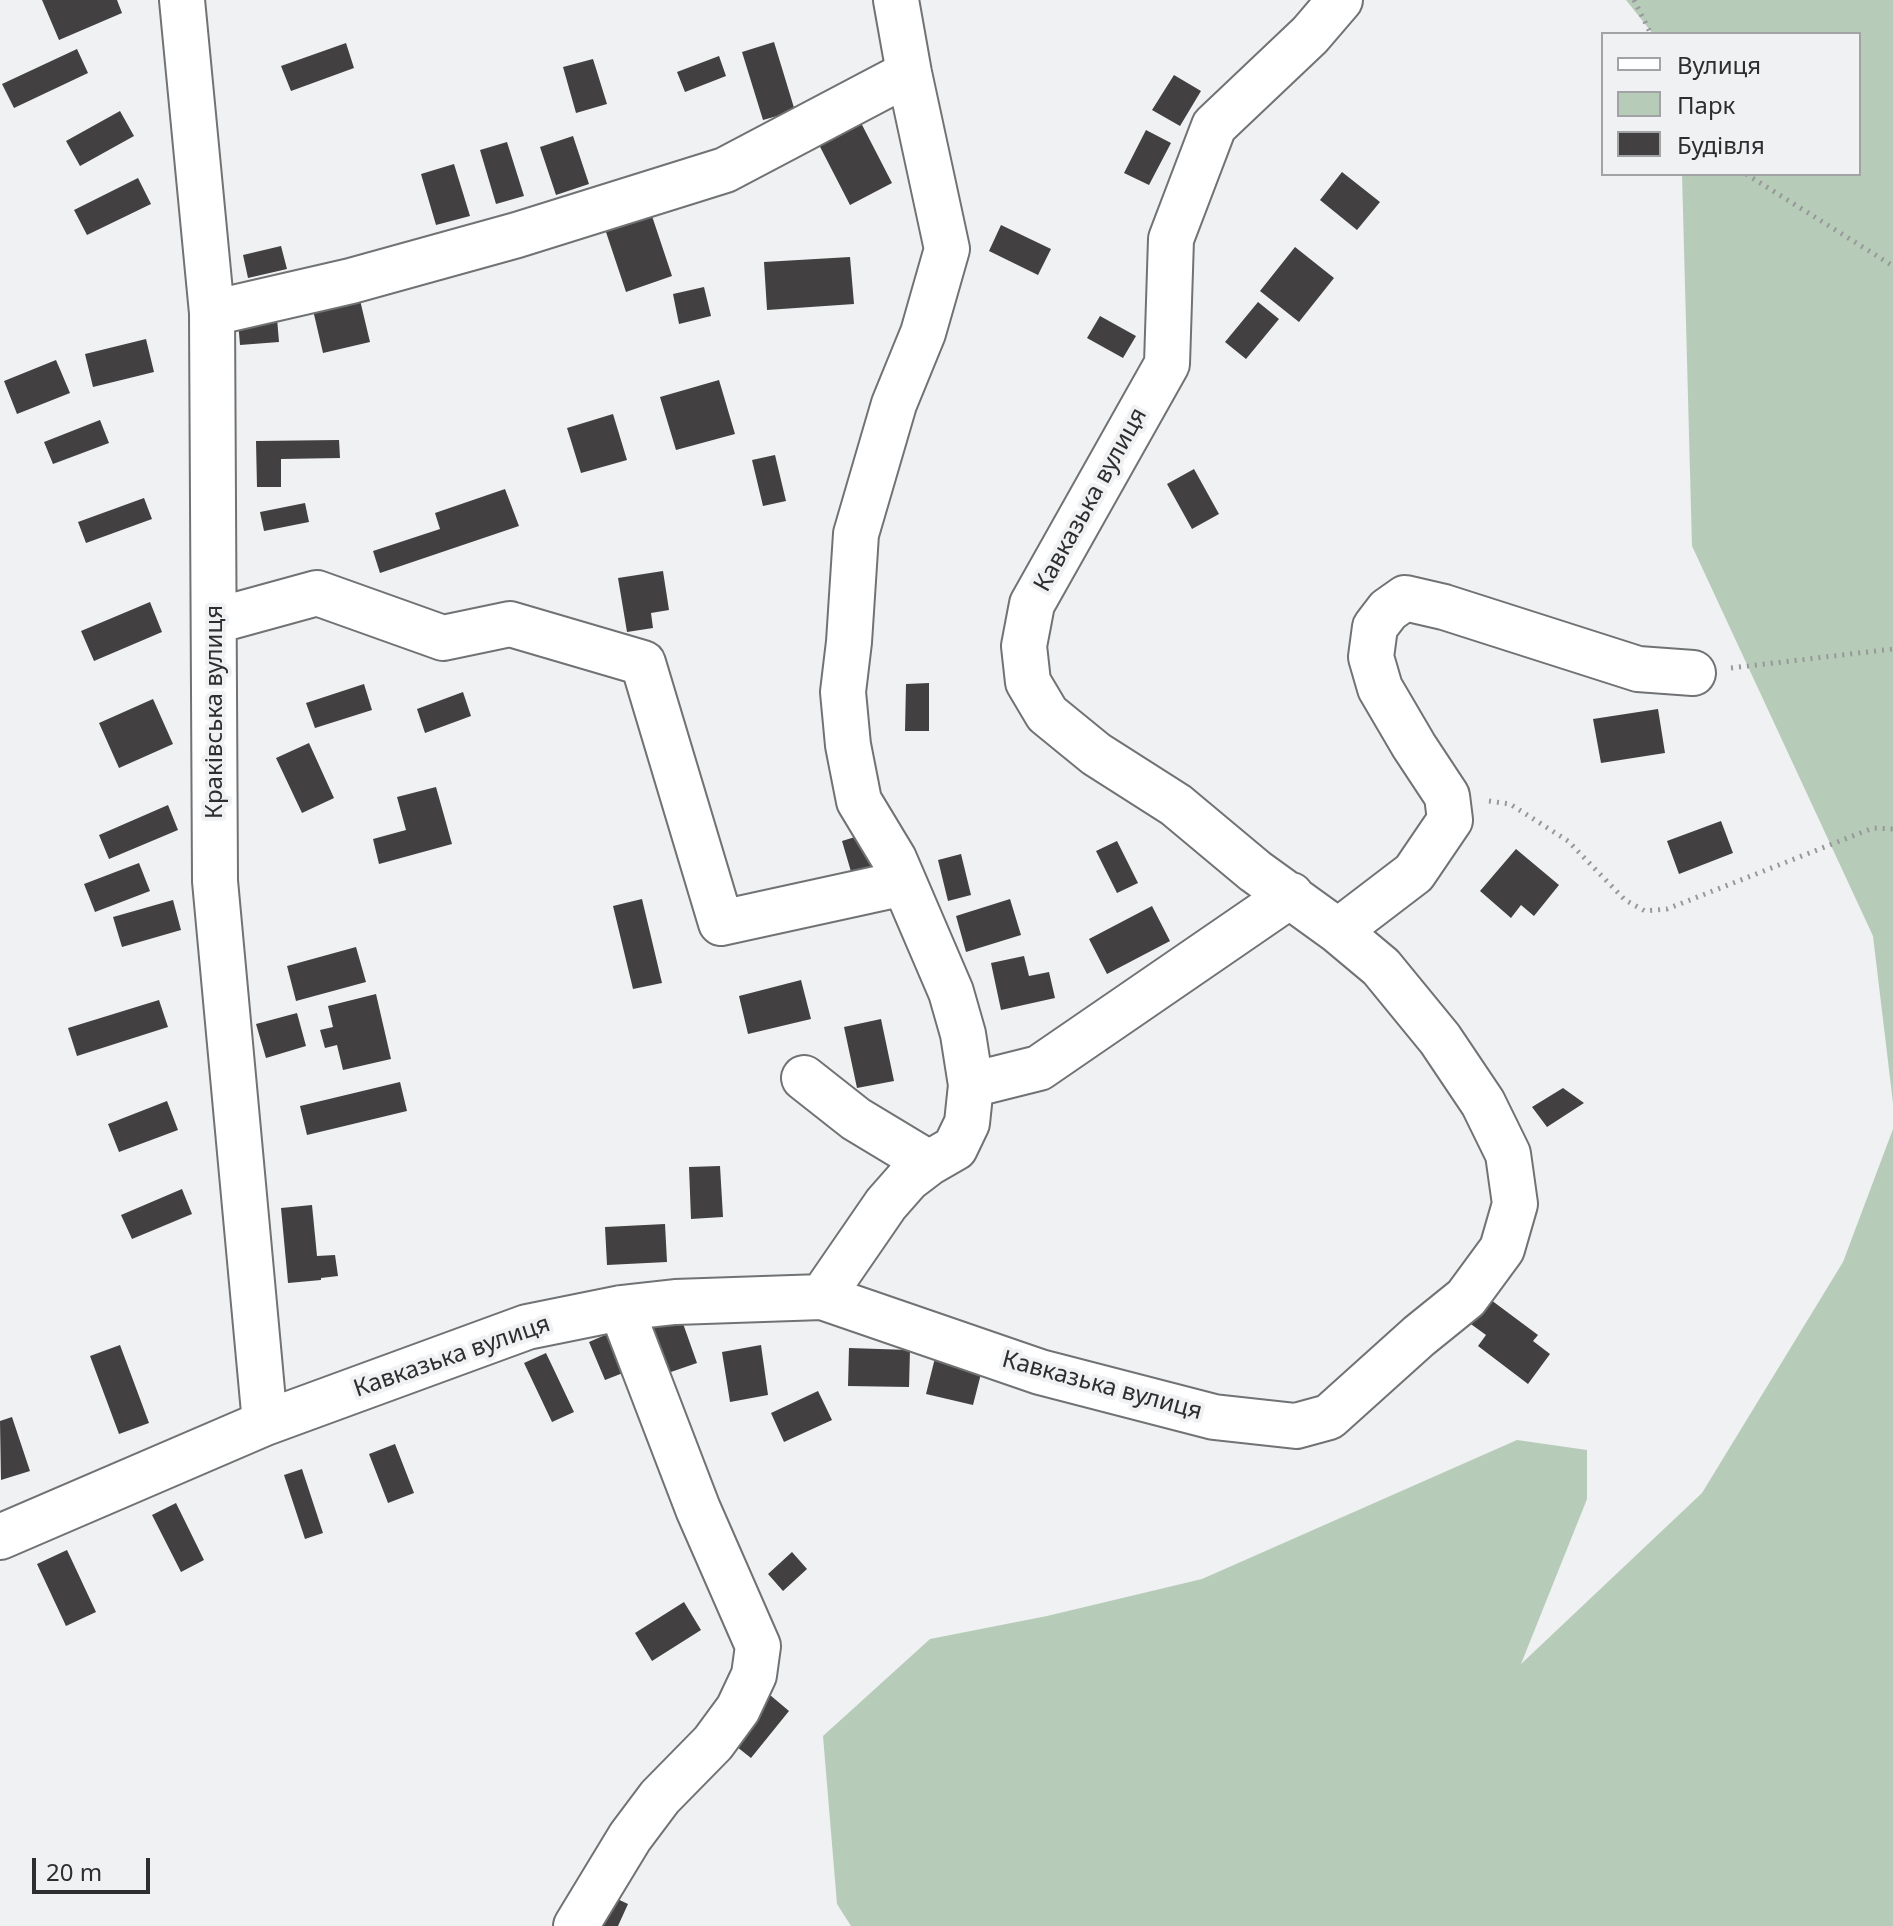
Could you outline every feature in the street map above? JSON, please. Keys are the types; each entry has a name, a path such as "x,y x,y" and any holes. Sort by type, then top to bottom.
{"street":[{"name":"Краківська вулиця","path":"182,0 212,313 215,881 265,1423"},
{"path":"822,1297 886,1204 908,1179 955,1148 967,1123 971,1085 963,1034 951,992 894,859 859,801 848,745 843,692 856,534 894,404 923,333 947,249 896,0"},
{"name":"Кавказька вулиця","path":"0,1537 265,1423 527,1327 621,1308 675,1302 822,1297 1040,1372 1214,1417 1296,1426 1329,1417 1466,1298 1502,1249 1515,1204 1508,1154 1483,1103 1440,1039 1381,967 1338,931 1255,871 1176,805 1096,754 1047,714 1028,682 1024,646 1032,604 1167,364 1171,239 1214,126 1310,35 1340,0"},
{"path":"212,313 351,281 502,239 725,170 909,73"},
{"path":"215,621 317,593 443,638 510,624 643,663 721,923 904,883"},
{"path":"1338,931 1414,873 1450,820 1447,796 1380,688 1371,657 1375,627 1388,610 1405,598 1444,607 1638,669 1693,673"},
{"path":"971,1085 1039,1068 1291,895"},
{"path":"804,1078 856,1119 929,1163"},
{"path":"576,1926 630,1837 660,1797 713,1743 738,1709 754,1675 758,1646 698,1509 621,1308"}],"path":[{"path":"1634,0 1650,32"},
{"path":"1749,176 1893,266"},
{"path":"1693,673 1893,649"},
{"path":"1447,796 1510,804 1568,841 1625,900 1645,911 1667,909 1873,828 1893,829"}],"green space":[{"path":"1626,0 1893,0 1893,1103 1873,936 1692,546 1682,176 1861,176 1861,32 1651,32"},
{"path":"1893,1129 1893,1926 851,1926 837,1904 823,1736 930,1639 1047,1616 1202,1579 1517,1440 1587,1450 1587,1499 1521,1664 1702,1493 1843,1262"}],"building":[{"path":"42,0 117,0 122,13 59,40"},
{"path":"774,42 795,111 763,120 742,52"},
{"path":"346,43 354,68 291,91 281,66"},
{"path":"77,49 88,73 14,108 2,84"},
{"path":"719,56 726,76 685,92 677,72"},
{"path":"593,59 607,104 576,113 563,67"},
{"path":"1174,75 1201,91 1180,126 1152,110"},
{"path":"120,111 134,136 80,166 66,141"},
{"path":"858,117 892,183 850,205 816,139"},
{"path":"1146,130 1171,143 1149,185 1124,173"},
{"path":"573,136 589,184 556,195 540,147"},
{"path":"507,142 524,196 496,204 480,150"},
{"path":"454,164 470,216 436,225 421,174"},
{"path":"1342,172 1380,202 1357,230 1320,200"},
{"path":"138,178 151,204 87,235 74,210"},
{"path":"648,204 672,276 626,292 602,220"},
{"path":"1001,225 1051,249 1038,275 989,251"},
{"path":"281,246 287,269 248,278 243,255"},
{"path":"1295,247 1334,278 1299,322 1260,291"},
{"path":"850,257 854,304 767,310 764,262"},
{"path":"704,287 711,316 679,324 673,294"},
{"path":"360,300 370,342 323,353 313,310"},
{"path":"1258,302 1279,319 1246,359 1225,342"},
{"path":"1100,316 1136,336 1123,358 1087,338"},
{"path":"277,318 279,342 240,345 238,321"},
{"path":"146,339 154,372 93,387 85,354"},
{"path":"56,360 70,393 17,414 4,381"},
{"path":"719,380 735,434 676,450 660,397"},
{"path":"613,414 627,460 581,473 567,428"},
{"path":"100,420 109,443 53,464 44,442"},
{"path":"339,440 340,458 281,459 281,487 257,487 256,441"},
{"path":"775,455 786,501 763,506 752,460"},
{"path":"1194,469 1219,514 1192,529 1167,484"},
{"path":"505,489 519,526 380,573 373,551 440,529 435,513"},
{"path":"144,498 152,519 86,543 78,522"},
{"path":"305,503 309,522 264,531 260,512"},
{"path":"663,571 669,610 651,613 653,628 627,632 618,578"},
{"path":"150,602 162,632 94,661 81,631"},
{"path":"929,683 929,731 905,731 906,684"},
{"path":"364,684 372,710 315,728 306,703"},
{"path":"463,692 471,716 425,733 417,709"},
{"path":"153,699 173,744 119,768 99,723"},
{"path":"1658,709 1665,753 1601,763 1593,719"},
{"path":"309,743 334,798 302,813 276,758"},
{"path":"436,787 452,844 379,864 373,839 406,830 397,797"},
{"path":"168,805 178,830 109,859 99,835"},
{"path":"1721,821 1733,853 1679,874 1667,841"},
{"path":"868,833 878,866 852,875 842,841"},
{"path":"1117,841 1138,883 1117,893 1096,851"},
{"path":"1516,849 1559,885 1534,916 1521,905 1511,918 1480,891"},
{"path":"961,854 971,895 948,901 938,860"},
{"path":"139,863 150,891 95,912 84,884"},
{"path":"642,899 662,983 633,989 613,906"},
{"path":"1010,899 1021,935 966,952 956,916"},
{"path":"173,900 181,930 122,947 113,917"},
{"path":"1152,906 1170,941 1107,974 1089,939"},
{"path":"356,947 366,982 296,1001 287,966"},
{"path":"1024,956 1029,976 1049,972 1055,998 1001,1010 991,963"},
{"path":"801,980 811,1019 748,1034 739,996"},
{"path":"376,994 391,1059 343,1070 337,1045 325,1048 320,1030 333,1027 328,1006"},
{"path":"159,1000 168,1027 77,1056 68,1028"},
{"path":"297,1013 306,1046 266,1058 256,1024"},
{"path":"881,1019 894,1081 857,1088 844,1027"},
{"path":"400,1082 407,1111 307,1135 300,1106"},
{"path":"1563,1088 1584,1103 1547,1127 1532,1107"},
{"path":"167,1101 178,1130 119,1152 108,1124"},
{"path":"720,1166 723,1217 691,1219 689,1167"},
{"path":"182,1189 192,1214 132,1239 121,1215"},
{"path":"312,1205 317,1256 335,1255 338,1276 288,1283 281,1208"},
{"path":"665,1224 667,1262 607,1265 605,1227"},
{"path":"1487,1297 1538,1335 1533,1341 1550,1354 1528,1384 1478,1346 1486,1335 1468,1322"},
{"path":"680,1315 697,1363 668,1373 651,1324"},
{"path":"612,1332 628,1371 605,1380 589,1342"},
{"path":"120,1345 149,1423 119,1434 90,1356"},
{"path":"761,1345 768,1395 730,1402 722,1352"},
{"path":"849,1348 910,1350 909,1387 848,1386"},
{"path":"546,1353 574,1412 552,1422 524,1363"},
{"path":"936,1354 983,1366 973,1405 926,1394"},
{"path":"818,1391 832,1420 784,1442 771,1413"},
{"path":"12,1417 30,1471 1,1480 0,1421"},
{"path":"395,1444 414,1493 388,1503 369,1454"},
{"path":"302,1469 323,1533 305,1539 284,1475"},
{"path":"176,1503 204,1560 181,1572 152,1515"},
{"path":"67,1550 96,1612 66,1626 37,1564"},
{"path":"792,1552 807,1569 783,1591 768,1574"},
{"path":"684,1602 701,1630 652,1661 635,1633"},
{"path":"770,1695 789,1711 751,1758 732,1743"},
{"path":"611,1896 628,1904 618,1926 596,1926"}]}
